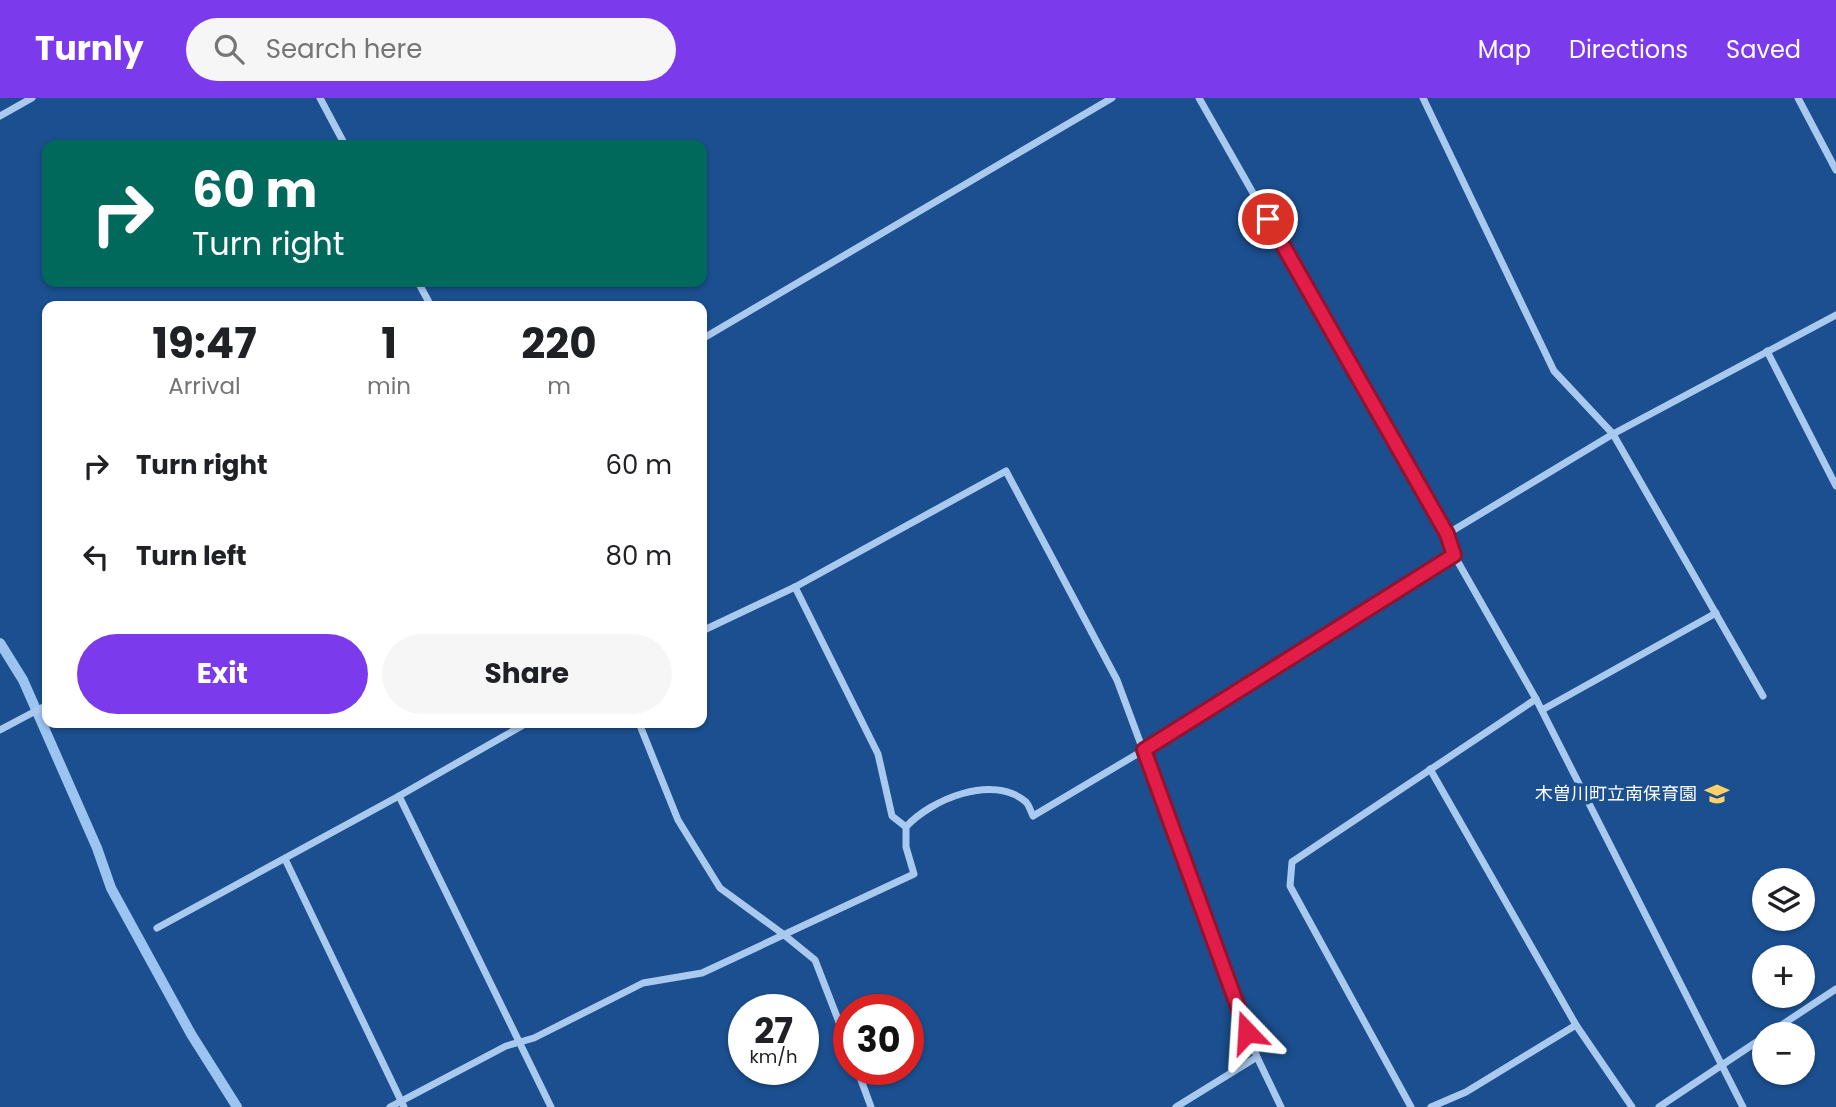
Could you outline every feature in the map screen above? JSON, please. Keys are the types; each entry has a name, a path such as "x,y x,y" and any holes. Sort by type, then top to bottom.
{"street":[{"path":"0,116 32,98"},
{"path":"320,98 342,140"},
{"path":"707,336 1112,98"},
{"path":"1199,98 1447,534 1454,555 1542,710 1744,1107"},
{"path":"1423,98 1554,371 1613,434 1763,696"},
{"path":"1798,98 1836,170"},
{"path":"1447,534 1613,434 1836,315"},
{"path":"1767,351 1836,486"},
{"path":"707,629 795,587 1006,471 1117,680 1256,1057 1282,1107"},
{"path":"390,1107 403,1104 506,1046 534,1038 643,982 702,973 914,874 905,847 906,827 916,816 937,803 968,792 1000,788 1027,802 1033,816 1144,750 1454,555"},
{"path":"795,587 878,754 892,816 906,827"},
{"path":"1542,710 1716,613"},
{"path":"1411,1107 1290,886 1292,862 1536,699"},
{"path":"0,730 42,708"},
{"path":"157,928 518,728"},
{"path":"641,728 678,820 720,888 816,960 833,1005"},
{"path":"1430,769 1576,1025 1632,1107"},
{"path":"399,796 551,1107"},
{"path":"285,859 403,1104"},
{"path":"1787,1022 1836,989"},
{"path":"1431,1107 1466,1092 1576,1025"},
{"path":"1659,1107 1752,1045"},
{"path":"1176,1107 1256,1057"},
{"path":"863,1085 871,1107"}],"waterway":[{"path":"0,643 23,680 42,723"},
{"path":"44,728 97,848 111,888 191,1034 237,1107"}],"place":[{"name":"木曽川町立南保育園","path":"1717,794"}],"route":[{"path":"1247,1032 1144,750 1454,555 1447,534 1268,219"}]}
